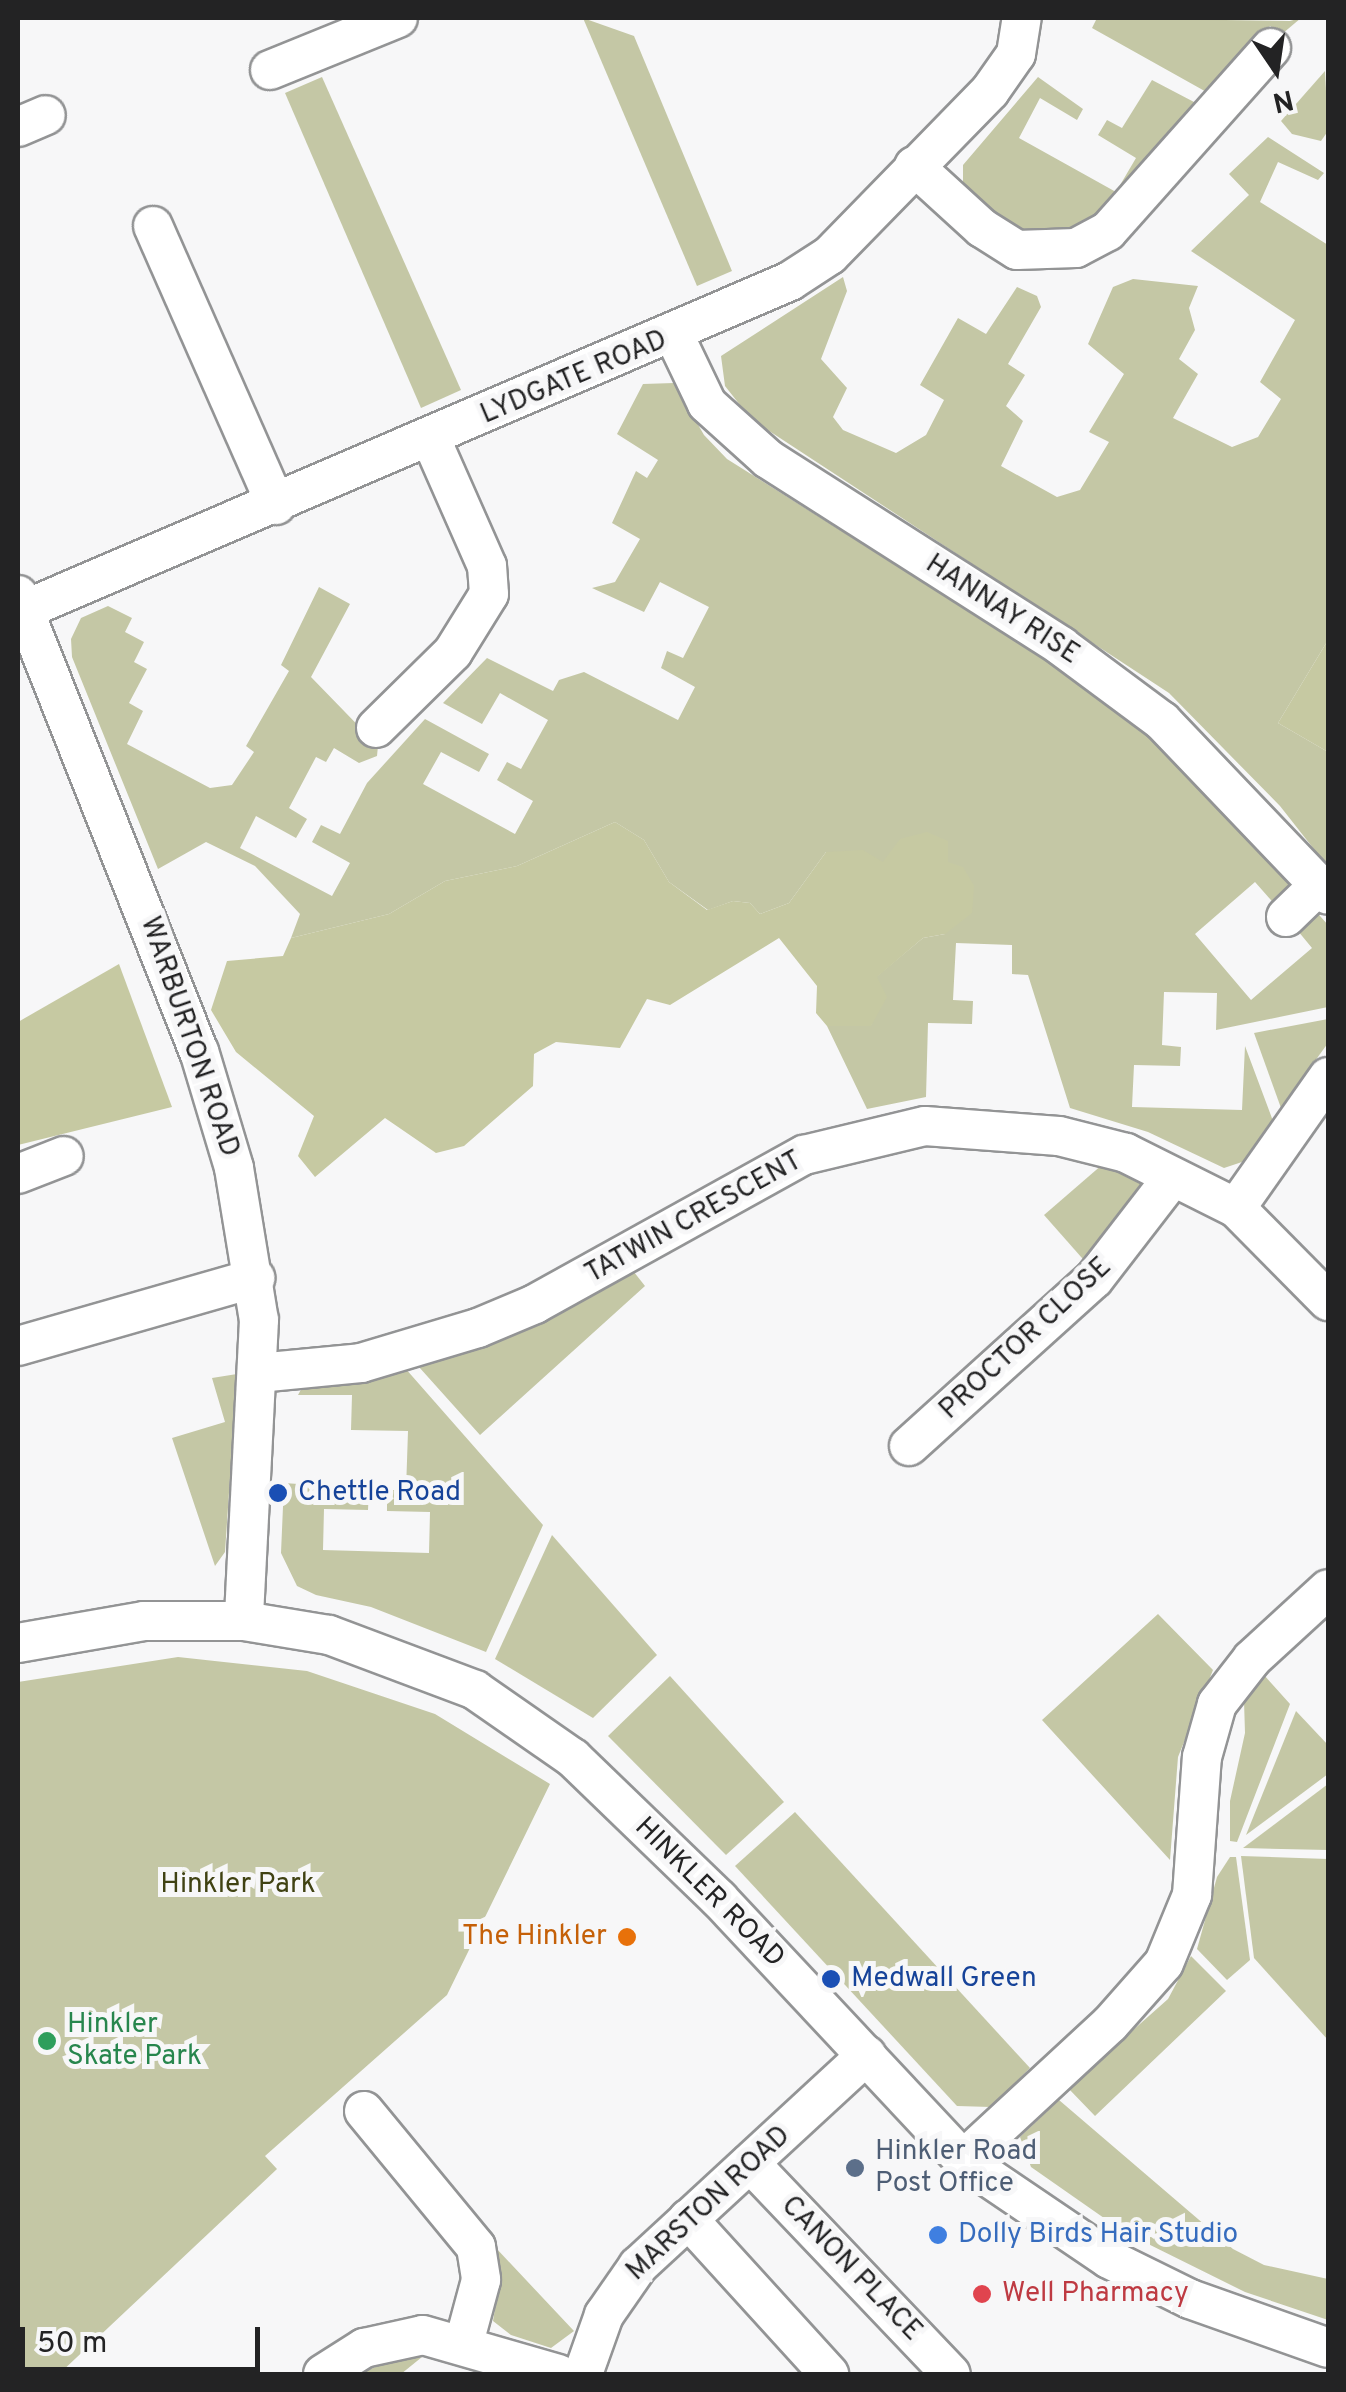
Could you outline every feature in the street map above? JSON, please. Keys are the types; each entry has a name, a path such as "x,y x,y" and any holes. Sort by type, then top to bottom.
{"street":[{"path":"270,70 398,18"},
{"name":"LYDGATE ROAD","path":"21,602 276,505 674,335 790,281 830,255 990,92 1016,54 1022,18"},
{"path":"914,166 982,228 1017,250 1076,248 1108,232 1272,48"},
{"path":"154,226 276,505"},
{"name":"HANNAY RISE","path":"674,335 707,404 768,459 1061,646 1162,720 1324,890"},
{"path":"376,728 453,652 489,594 482,550 430,440"},
{"name":"WARBURTON ROAD","path":"21,602 199,1051 234,1168 255,1278 258,1373 244,1621"},
{"path":"1286,917 1324,890"},
{"path":"1236,1208 1328,1078"},
{"name":"TATWIN CRESCENT","path":"258,1373 360,1362 478,1328 589,1275 758,1178 868,1136 925,1126 1059,1136 1126,1154 1236,1208 1328,1301"},
{"path":"18,1174 64,1156"},
{"name":"PROCTOR CLOSE","path":"909,1446 1097,1276 1172,1178"},
{"path":"18,1346 255,1278"},
{"path":"963,2160 1110,2024 1164,1964 1192,1895 1202,1757 1217,1704 1252,1659 1328,1588"},
{"name":"HINKLER ROAD","path":"18,1643 144,1620 244,1621 329,1635 475,1690 539,1729 719,1899 963,2160 1109,2259 1190,2299 1328,2348"},
{"name":"MARSTON ROAD","path":"583,2374 623,2284 688,2219 868,2055"},
{"path":"364,2111 476,2247 482,2280 464,2343"},
{"name":"CANON PLACE","path":"750,2163 951,2374"},
{"path":"688,2219 829,2374"},
{"path":"322,2374 364,2348 404,2337 464,2343 558,2374"}],"green space":[{"path":"583,18 634,36 732,271 697,286"},
{"path":"1097,18 1301,18 1282,34 1270,26 1210,94 1092,28"},
{"path":"1325,71 1328,131 1321,141 1292,134 1281,121"},
{"path":"322,77 461,390 421,408 285,93"},
{"path":"1038,77 1083,109 1077,120 1040,98 1019,138 1116,192 1136,158 1098,135 1107,120 1122,128 1152,80 1194,102 1199,119 1106,225 1027,241 963,186 963,165"},
{"path":"1268,137 1324,173 1318,180 1278,162 1260,202 1328,245 1328,640 1278,723 1328,752 1328,867 1280,806 1169,693 751,419 725,386 721,356 843,277 847,291 821,359 847,388 833,417 843,430 896,453 926,435 944,400 920,385 958,318 986,334 1017,287 1037,296 1041,307 1008,364 1025,375 1006,406 1023,421 1001,466 1057,497 1080,490 1109,442 1089,432 1124,374 1088,344 1113,287 1133,279 1198,286 1189,308 1195,330 1179,359 1198,374 1173,418 1232,447 1258,437 1281,399 1260,382 1295,320 1191,251 1249,195 1229,174"},
{"path":"674,383 704,435 727,459 1074,677 1150,738 1228,814 1297,890 1277,907 1255,882 1195,934 1251,1000 1312,948 1293,925 1313,908 1328,925 1328,1007 1216,1030 1217,993 1164,992 1162,1045 1181,1047 1180,1066 1134,1065 1132,1107 1242,1110 1245,1046 1273,1121 1248,1160 1224,1168 1148,1132 1070,1108 1028,975 1012,974 1012,945 956,943 953,1000 973,1001 972,1024 928,1023 926,1097 867,1109 827,1026 871,1026 876,977 923,938 945,934 884,863 826,852 789,903 760,914 750,903 733,901 708,910 669,882 644,840 615,822 517,866 445,881 389,914 291,938 300,914 255,866 206,842 158,869 72,657 71,639 81,618 108,606 132,618 125,632 144,642 134,662 147,669 129,703 143,711 127,744 210,788 232,785 254,752 246,746 289,671 281,665 319,587 350,604 311,677 378,746 377,756 359,763 334,748 326,762 316,757 289,808 307,819 296,838 256,816 240,848 332,896 350,863 312,842 321,825 340,834 367,783 425,719 489,754 479,772 441,752 423,784 515,834 533,801 497,780 507,762 521,769 548,720 500,693 482,724 443,703 487,658 553,691 559,680 584,672 678,720 695,687 661,668 667,651 683,658 709,607 660,582 644,612 592,588 615,582 640,539 612,523 636,471 647,478 658,460 617,434 643,384"},
{"path":"1328,640 1328,752 1278,723"},
{"path":"615,822 644,840 669,882 707,910 733,901 750,903 760,914 789,903 826,852 863,850 883,862 900,839 927,832 948,841 948,862 963,867 974,886 972,913 945,934 923,938 877,977 887,997 871,1026 827,1026 816,1013 817,986 779,938 670,1005 647,999 620,1048 556,1042 534,1054 533,1086 464,1146 436,1153 385,1118 315,1177 298,1156 314,1116 236,1052 211,1010 227,961 283,956 291,938 389,914 445,881 517,866"},
{"path":"119,964 172,1107 18,1145 18,1022"},
{"path":"1328,1019 1328,1043 1281,1108 1254,1033"},
{"path":"1118,1151 1172,1178 1097,1275 1044,1215"},
{"path":"630,1267 645,1286 480,1435 419,1367 516,1331"},
{"path":"405,1368 543,1525 486,1652 371,1607 316,1595 297,1586 281,1553 284,1483 369,1489 368,1510 324,1509 323,1550 429,1553 430,1512 387,1511 387,1490 406,1490 408,1431 351,1430 352,1395 298,1395 304,1384"},
{"path":"237,1374 225,1552 215,1566 172,1438 225,1422 212,1378"},
{"path":"552,1535 657,1655 593,1718 495,1659"},
{"path":"1158,1614 1213,1670 1178,1757 1170,1860 1042,1720"},
{"name":"Hinkler Park","path":"178,1657 307,1671 435,1714 550,1784 447,1995 265,2156 277,2169 59,2374 18,2374 18,1682"},
{"path":"1264,1675 1290,1704 1237,1842 1230,1841 1230,1801 1245,1733 1244,1701"},
{"path":"670,1676 784,1802 726,1855 608,1736"},
{"path":"1296,1711 1328,1745 1328,1774 1246,1835"},
{"path":"1328,1784 1328,1850 1243,1848"},
{"path":"795,1812 1030,2068 991,2107 957,2106 735,1866"},
{"path":"1241,1856 1328,1859 1328,2040 1254,1958"},
{"path":"1230,1857 1236,1857 1250,1960 1227,1980 1197,1949 1217,1877"},
{"path":"1191,1956 1226,1991 1095,2116 1068,2088 1168,1999"},
{"path":"1059,2100 1233,2249 1264,2265 1328,2279 1328,2320 1245,2292 1124,2232 1031,2167 1020,2137"},
{"path":"495,2247 574,2331 551,2348 511,2335 493,2321 500,2278"},
{"path":"422,2357 401,2374 358,2374 388,2362"}],"place":[{"name":"Chettle Road","path":"278,1493"},
{"name":"The Hinkler","path":"627,1937"},
{"name":"Medwall Green","path":"831,1979"},
{"name":"Hinkler Skate Park","path":"47,2041"},
{"name":"Hinkler Road Post Office","path":"855,2168"},
{"name":"Dolly Birds Hair Studio","path":"938,2235"},
{"name":"Well Pharmacy","path":"982,2294"}]}
